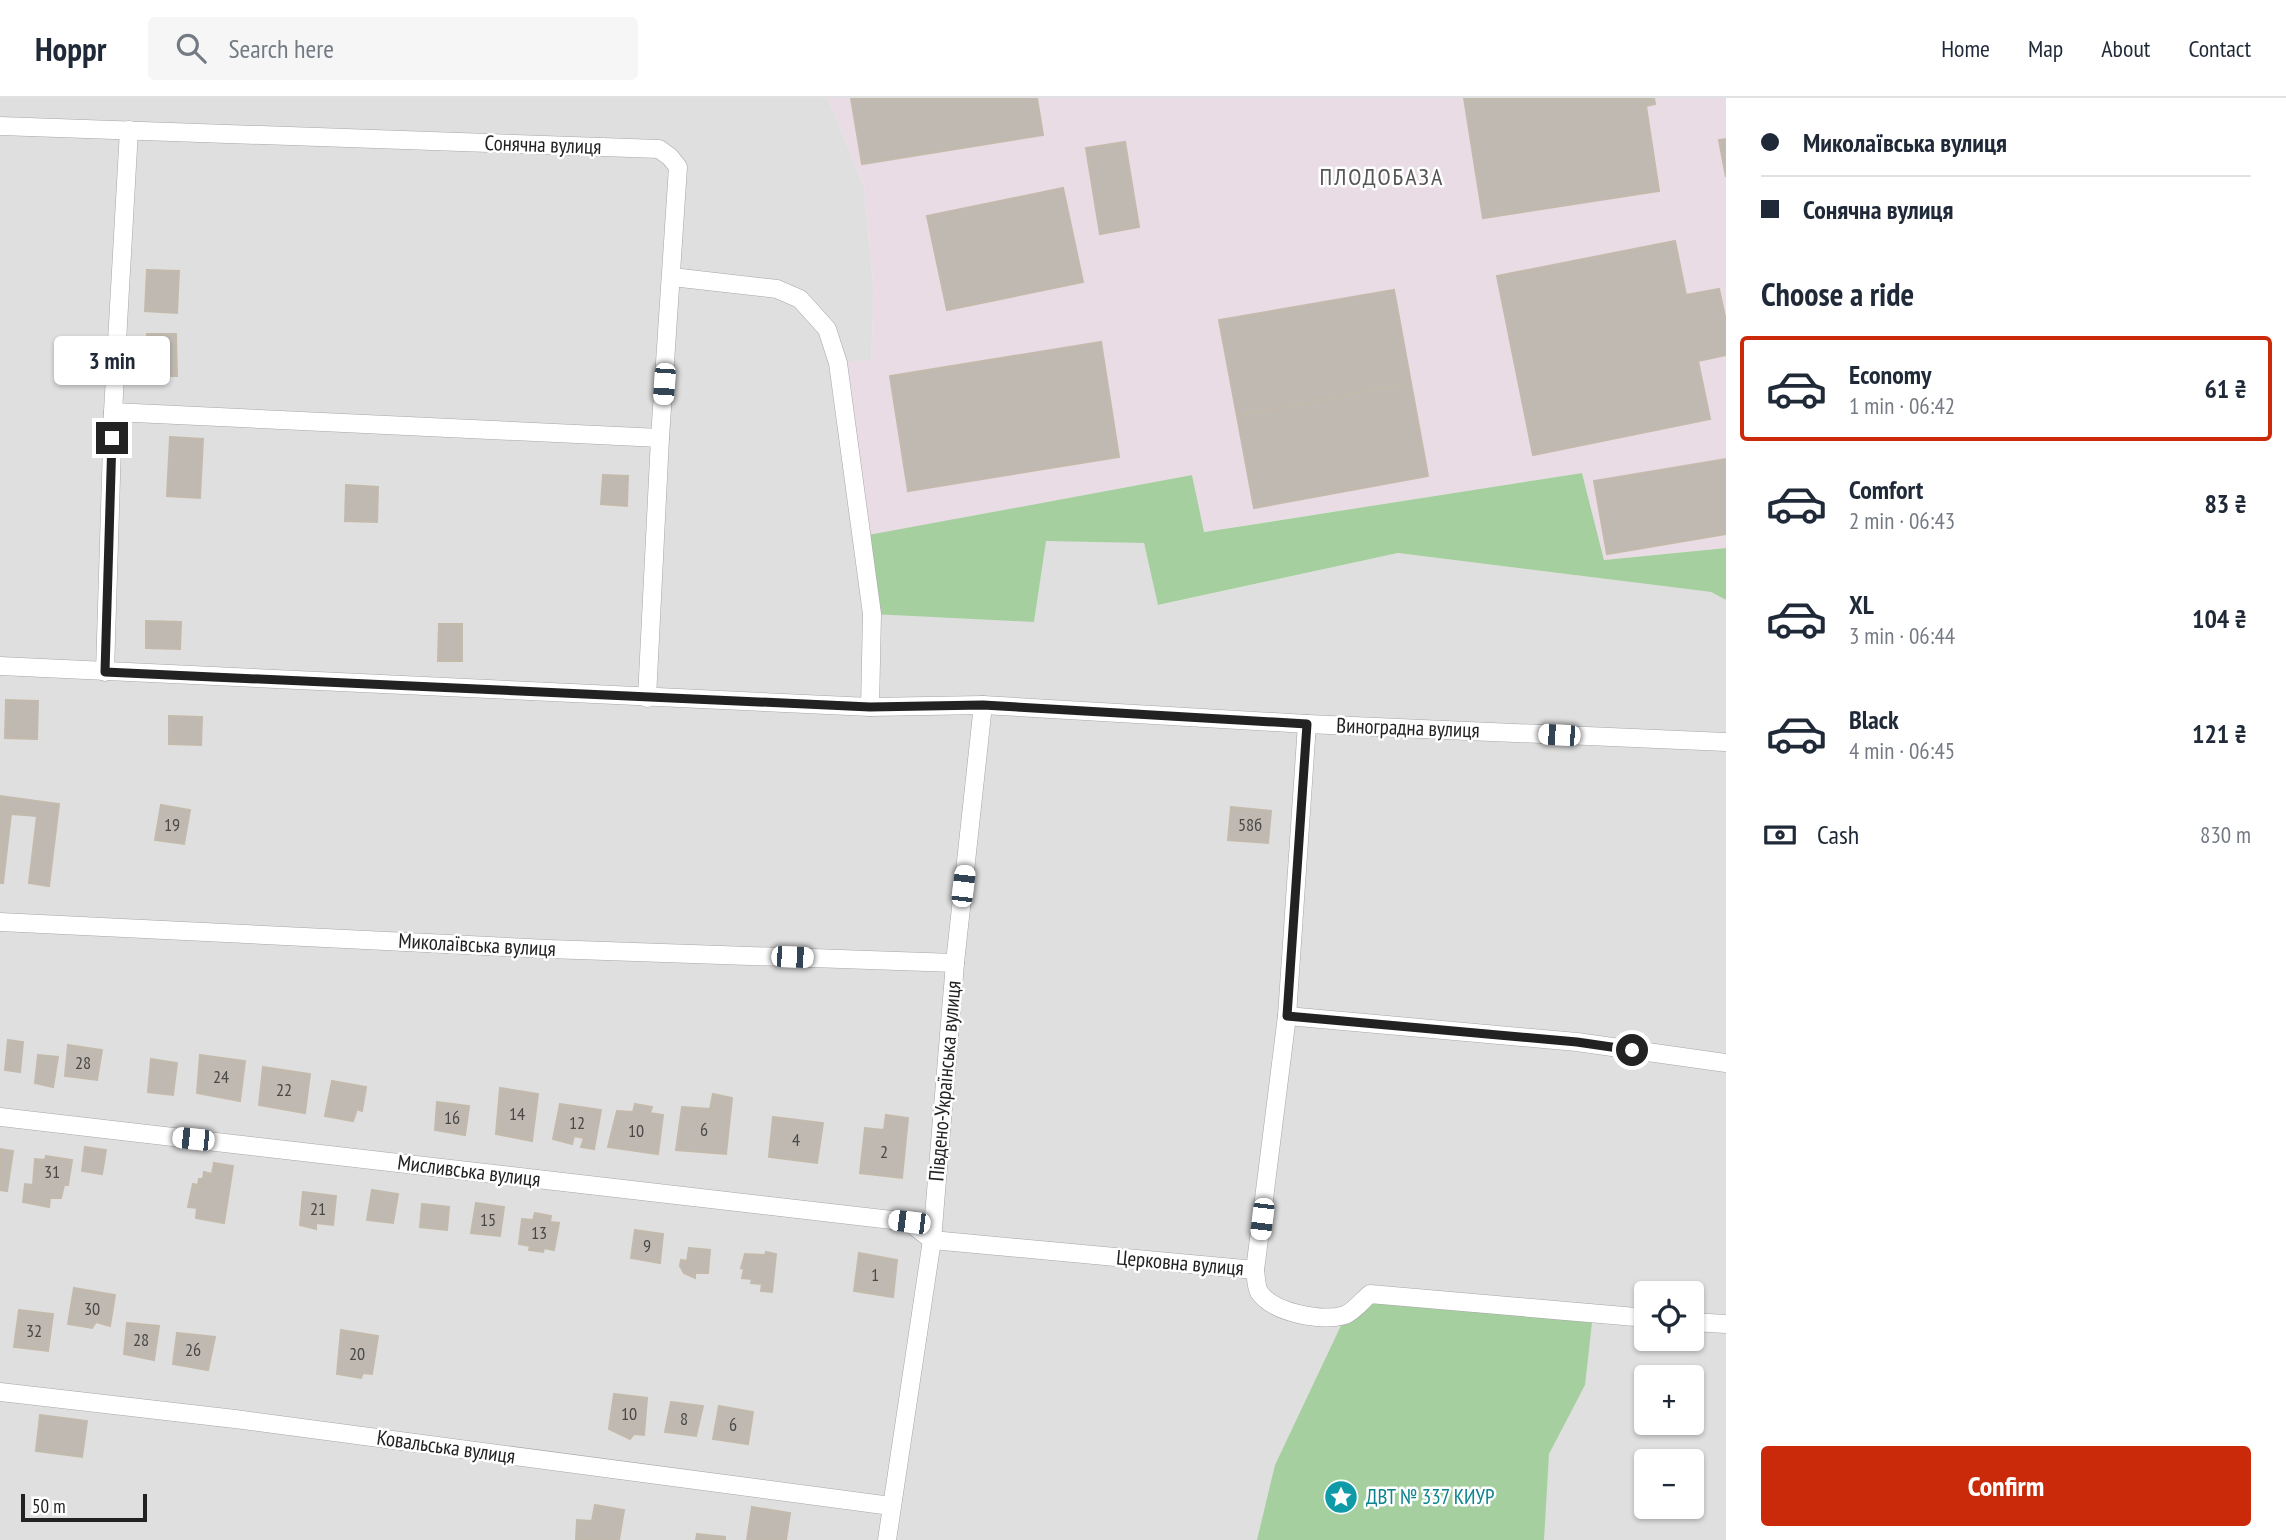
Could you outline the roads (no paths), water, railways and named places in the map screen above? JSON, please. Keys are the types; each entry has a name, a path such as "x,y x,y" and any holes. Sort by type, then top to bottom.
{"street":[{"name":"Сонячна вулиця","path":"0,127 659,149 670,157 678,167 660,438 647,698"},
{"path":"105,672 113,412 130,130"},
{"path":"671,276 777,289 800,299 827,329 838,363 870,601 870,707"},
{"path":"113,412 660,438"},
{"name":"Виноградна вулиця","path":"0,666 870,707 983,705 1307,724 1726,742"},
{"name":"Південо-Українська вулиця","path":"887,1540 933,1240 955,963 983,705"},
{"path":"1255,1270 1287,1016 1307,724"},
{"name":"Миколаївська вулиця","path":"0,922 548,949 955,963"},
{"path":"1287,1016 1577,1042 1726,1063"},
{"name":"Мисливська вулиця","path":"0,1117 909,1222 933,1240"},
{"name":"Церковна вулиця","path":"933,1240 1255,1270 1258,1290 1273,1306 1293,1313 1346,1315 1370,1294 1634,1317"},
{"path":"1704,1323 1726,1324"},
{"name":"Ковальська вулиця","path":"0,1392 235,1419 891,1506"}],"place":[{"name":"ДВТ № 337 КИУР","path":"1341,1497"}],"district":[{"name":"ПЛОДОБАЗА","path":"1382,177"}]}
